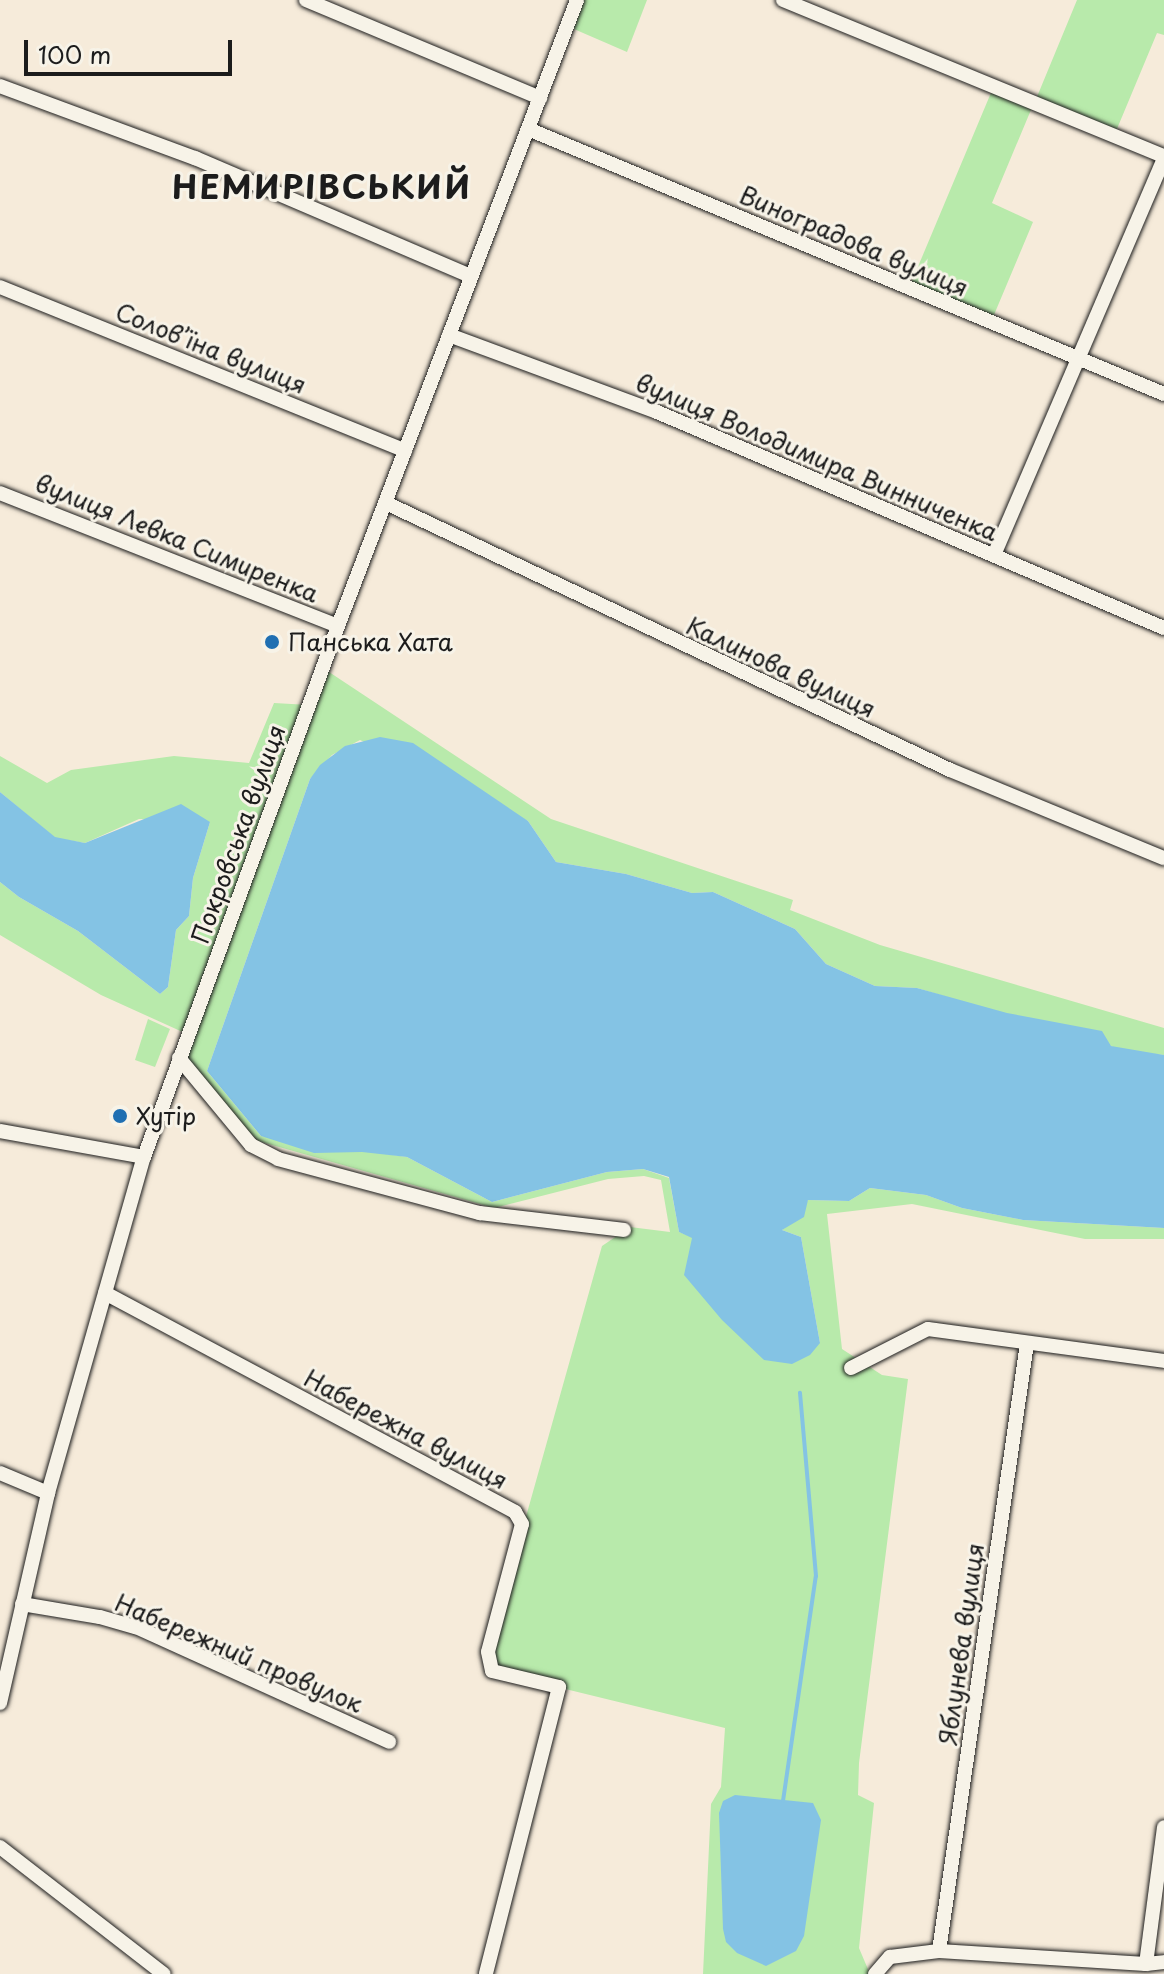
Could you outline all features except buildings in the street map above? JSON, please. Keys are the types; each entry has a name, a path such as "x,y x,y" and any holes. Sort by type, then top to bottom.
{"street":[{"path":"306,0 540,98"},
{"name":"Покровська вулиця","path":"0,1703 48,1493 144,1157 338,626 577,0"},
{"path":"783,0 1164,158 994,555"},
{"path":"0,86 195,158 470,276"},
{"name":"Виноградова вулиця","path":"528,129 1164,394"},
{"name":"Соловʼїна вулиця","path":"0,287 405,451"},
{"name":"вулиця Володимира Винниченка","path":"449,335 657,412 1164,628"},
{"name":"вулиця Левка Симиренка","path":"0,493 338,626"},
{"name":"Калинова вулиця","path":"386,503 936,764 1164,858"},
{"path":"179,1058 251,1145 278,1159 480,1213 624,1230"},
{"path":"0,1131 144,1157"},
{"name":"Набережна вулиця","path":"105,1293 515,1512 522,1524 488,1652 492,1671 559,1687 486,1974"},
{"path":"851,1368 928,1329 1164,1361"},
{"name":"Яблунева вулиця","path":"939,1951 1027,1343"},
{"path":"0,1473 48,1493"},
{"name":"Набережний провулок","path":"22,1604 100,1617 136,1627 389,1742"},
{"path":"1146,1964 1164,1827"},
{"path":"0,1847 164,1974"},
{"path":"875,1974 890,1957 939,1951 1146,1964 1164,1962"}],"green space":[{"path":"577,0 647,0 627,52 567,26"},
{"path":"1077,0 1164,0 1164,35 1157,33 1114,136 1033,105 992,203 1033,222 991,322 909,288 993,88 1034,104"},
{"path":"323,668 551,819 793,900 790,910 880,945 1164,1028 1164,1055 1130,1052 917,988 875,986 826,964 795,929 713,892 692,893 626,874 556,862 528,821 360,740 332,755 310,779 207,1071 261,1136 407,1157 492,1202 607,1172 643,1169 669,1178 679,1232 692,1237 820,1343 801,1237 782,1230 796,1219 808,1200 849,1201 870,1188 926,1195 962,1208 1023,1220 1164,1228 1164,1239 1085,1239 912,1204 827,1214 842,1349 882,1375 908,1379 859,1763 858,1795 874,1803 859,1948 870,1974 703,1974 711,1804 721,1787 725,1728 492,1671 488,1652 602,1246 630,1227 670,1232 661,1180 644,1176 608,1179 494,1208 258,1141 179,1058 187,1034 101,995 0,935 0,882 19,897 78,931 160,994 168,987 176,930 189,916 193,878 210,822 139,819 85,843 55,838 0,792 0,756 47,783 71,770 174,756 249,763 274,703 309,705"},
{"path":"148,1019 170,1029 155,1067 135,1060"}],"water":[{"path":"380,737 413,743 528,821 556,862 626,874 692,893 713,892 795,929 826,964 875,986 917,988 1007,1013 1102,1031 1111,1046 1164,1055 1164,1228 1023,1220 962,1208 926,1195 870,1188 849,1201 808,1200 804,1217 782,1230 801,1237 820,1343 810,1355 792,1364 764,1360 722,1320 684,1275 692,1238 679,1232 669,1177 643,1169 607,1172 492,1202 407,1157 362,1152 314,1153 261,1136 207,1071 310,779 320,765 345,746"},
{"path":"0,792 55,837 85,843 181,804 210,822 193,878 189,916 176,930 168,987 160,994 78,931 19,897 0,882"},
{"path":"735,1795 813,1803 821,1820 804,1936 796,1951 766,1966 737,1953 726,1942 723,1929 719,1813 723,1801"}],"waterway":[{"path":"783,1801 816,1576 800,1393"}],"place":[{"name":"Панська Хата","path":"272,642"},
{"name":"Хутір","path":"120,1116"}],"district":[{"name":"НЕМИРІВСЬКИЙ","path":"322,186"}]}
